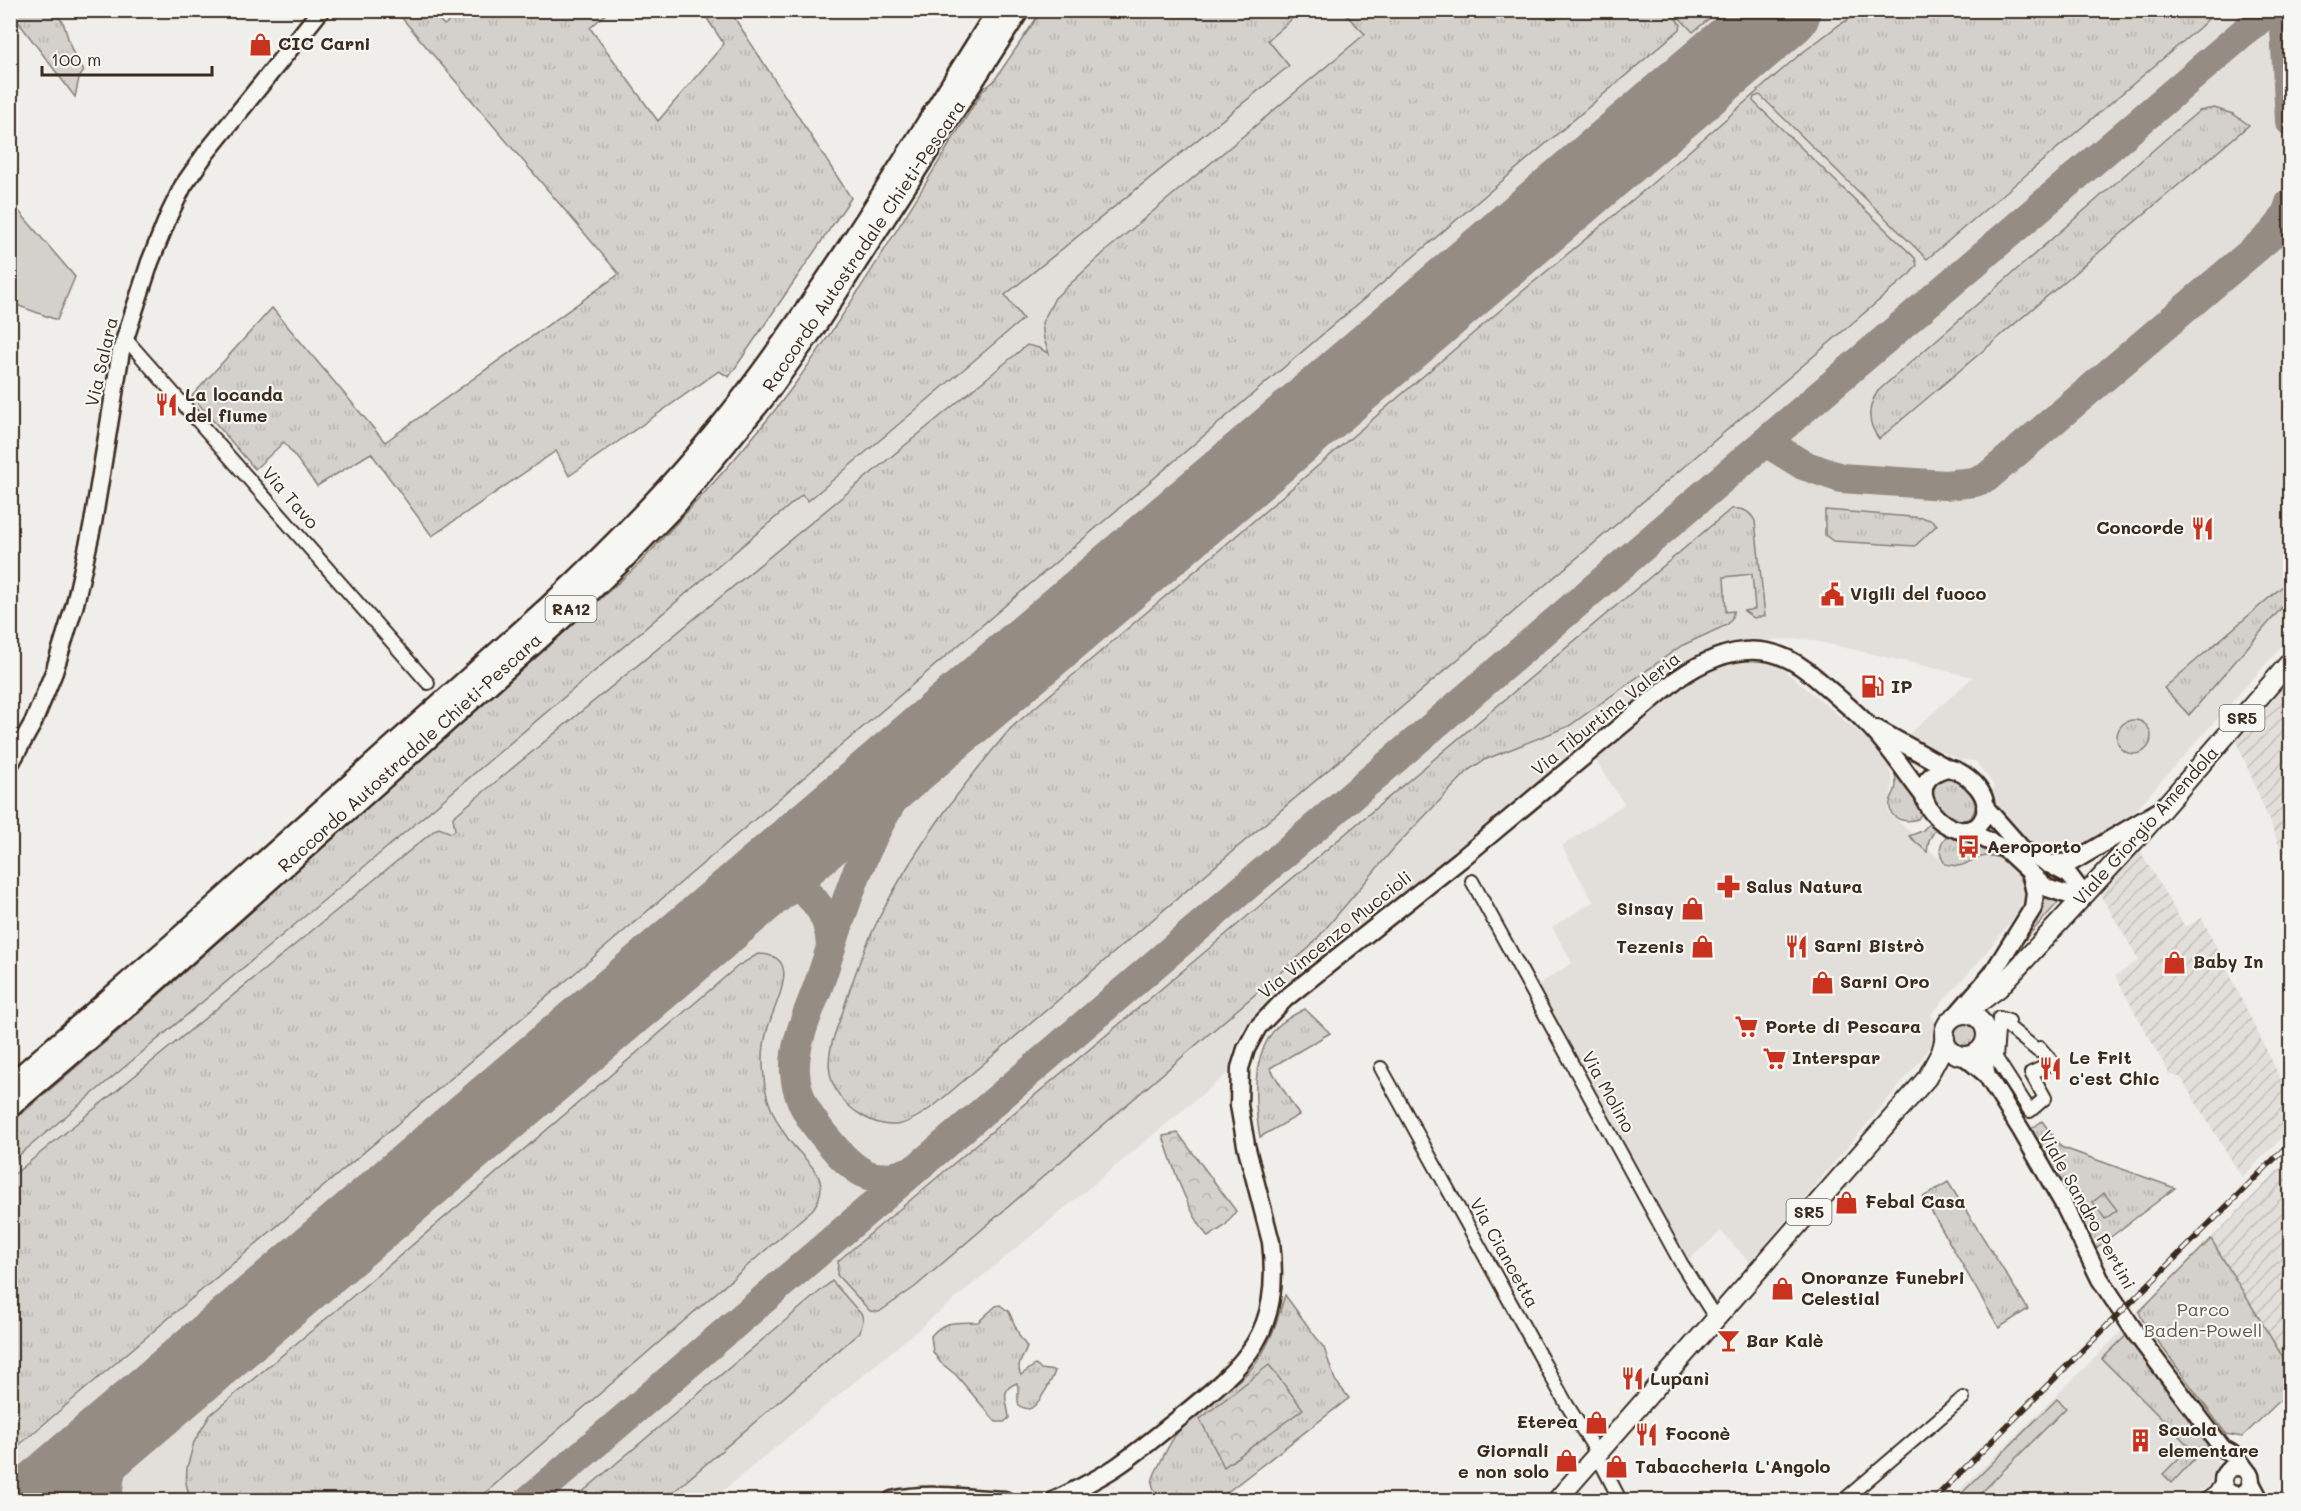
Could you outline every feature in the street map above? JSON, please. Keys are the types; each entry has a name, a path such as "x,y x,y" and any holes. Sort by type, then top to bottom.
{"highway":[{"name":"Raccordo Autostradale Chieti-Pescara","path":"10,1086 180,938 534,622 608,552 656,501 705,445 793,330 999,10"},
{"name":"Raccordo Autostradale Chieti-Pescara","path":"10,1106 134,1000 564,616 674,506 791,360 1018,10"}],"main road":[{"name":"Viale Giorgio Amendola","path":"1960,1015 1999,987 2163,808 2290,662"},
{"name":"Viale Giorgio Amendola","path":"1992,1021 1999,987"},
{"path":"1960,1015 1992,1021"},
{"name":"SR5","path":"1557,1500 1927,1078 1941,1052 1947,1025 1960,1015"},
{"name":"SR5","path":"1927,1078 1962,1056 1976,1053 1984,1044 1986,1031 1992,1021"},
{"path":"1945,1038 1950,1049 1962,1056"}],"street":[{"name":"Via Salara","path":"10,764 33,723 54,672 75,604 93,523 124,337 150,262 183,186 206,153 321,10"},
{"name":"Via Tavo","path":"124,337 428,683"},
{"name":"Via Tiburtina Valeria","path":"1473,849 1677,679 1698,664 1742,652 1773,653 1788,659 1811,674 1866,722 1923,795"},
{"name":"Via Tiburtina Valeria","path":"1866,722 1947,768"},
{"path":"1947,768 1965,775 1981,792 1985,807 2023,850 2069,875 2084,895 2055,891 2043,885 2005,849 1966,830 1949,827 1929,811 1923,795 1929,779 1947,768"},
{"path":"1966,830 1980,822 1985,807"},
{"path":"2046,864 2072,862 2163,808"},
{"name":"Via Vincenzo Muccioli","path":"1056,1500 1080,1489 1119,1465 1227,1379 1247,1356 1265,1322 1272,1288 1273,1261 1239,1105 1240,1068 1253,1034 1267,1015 1286,998 1473,849"},
{"path":"1960,1015 1961,1007 1992,974 2025,923 2035,901 2031,875"},
{"name":"Via Molino","path":"1472,881 1681,1263 1716,1319"},
{"path":"2007,1019 2009,1021 2006,1025 2038,1051 2040,1048 2053,1063 2031,1073 2045,1098 2030,1111 1996,1058 1992,1021 2007,1019"},
{"name":"Viale Sandro Pertini","path":"1984,1044 1986,1074"},
{"name":"Viale Sandro Pertini","path":"1962,1056 1986,1074 2063,1203 2096,1274 2137,1335 2223,1449 2238,1458 2245,1488 2260,1500"},
{"name":"Via Ciancetta","path":"1381,1068 1620,1500"},
{"path":"1844,1500 1964,1398"},
{"path":"2223,1449 2224,1477 2229,1492 2245,1488"},
{"name":"Via Vincenzo Muccioli","path":"1086,1500 1119,1465"},
{"path":"2205,1500 2214,1493 2224,1477 2235,1467 2245,1488"},
{"path":"2221,1500 2245,1488"},
{"path":"892,1500 925,1496 966,1500 1005,1500"},
{"path":"1050,1500 1056,1500"}],"shaded area":[{"path":"1301,11 2290,11 2290,637 2132,814 2073,852 2050,854 2032,850 1995,809 1992,795 1994,785 1975,761 1961,760 1907,736 1973,677 1807,639 1754,640 1719,644 1689,659 1255,1015 1243,1029 1233,1051 1228,1073 712,1500 11,1500 11,1162 390,845 803,494 808,500 1022,319 1005,295 1288,67 1268,40"},
{"path":"1746,659 1778,665 1886,755 1893,782 1888,812 1945,864 1954,866 1969,864 1984,856 2000,858 2018,873 2025,892 2022,907 1976,965 1931,1014 1937,1027 1937,1036 1919,1062 1750,1263 1721,1231 1689,1260 1533,988 1572,963 1552,927 1593,902 1562,846 1624,804 1593,756 1696,673"},
{"path":"2290,674 2290,872 2235,737"},
{"path":"2139,849 2185,927 2202,918 2281,1080 2290,1072 2290,1129 2242,1177 2180,1077 2170,1075 2115,976 2139,960 2101,896"},
{"path":"2290,1158 2290,1369 2211,1239"},
{"path":"2123,1330 2216,1457 2217,1464 2208,1487 2199,1491 2172,1492 2163,1500 1950,1500"}],"green space":[{"path":"1042,10 1301,11 1268,40 1289,66 1005,295 1023,319 808,501 802,495 390,845 11,1162 11,1123 123,1027 637,566 720,476 779,405 822,346 983,90 994,81"},
{"path":"1669,10 1681,25 1680,29 11,1452 11,1177 435,830 439,828 451,833 455,830 453,817 1027,345 1049,354 1042,323 1055,298 1108,249 1365,34 1342,11"},
{"path":"10,11 53,11 63,22 72,51 84,71 79,78 75,97"},
{"path":"396,11 431,11 444,25 463,11 609,11 590,28 658,121 724,44 702,11 730,11 851,198 729,377 719,371 569,476 556,451 432,536 371,453 317,486 284,442 255,469 192,396 272,308 385,442 619,274"},
{"path":"1673,11 1718,11 1693,32"},
{"path":"1863,11 2216,11 1927,259 1760,95 1754,97 1753,101 1757,105 1915,258 1917,265 1910,274 935,1105 908,1122 891,1125 872,1121 850,1107 834,1086 829,1057 855,974 875,926 909,864 958,794 1011,728 1648,187 1798,56 1839,25"},
{"path":"2214,108 2233,114 2249,125 1879,439 1872,427 1870,415 1874,397 1878,391 2199,111"},
{"path":"11,202 75,277 57,320 11,303"},
{"path":"1731,509 1745,510 1755,521 1765,616 1754,618 1744,611 1755,609 1752,574 1724,577 1726,612 1734,611 1727,625 1681,646 1569,726 1484,760 1470,769 1395,847 1310,947 915,1287 879,1312 870,1311 837,1275 838,1261"},
{"path":"1825,510 1924,518 1937,525 1915,546 1833,541 1825,535"},
{"path":"2290,580 2290,598 2189,715 2164,688"},
{"path":"1800,676 1872,735 1904,770 1924,808 1918,819 1908,821 1898,819 1890,809 1896,781 1886,752"},
{"path":"2134,720 2146,725 2151,737 2146,749 2134,754 2122,749 2117,737 2122,725"},
{"path":"1945,778 1961,782 1973,793 1977,804 1971,818 1961,820 1952,818 1937,807 1933,799 1933,791 1936,783"},
{"path":"1934,819 1939,824 1929,840 1927,852 1909,836 1922,831"},
{"path":"1949,834 1955,835 2013,865 2019,872 2027,891 2025,892 2020,877 2010,865 1997,857 1981,857 1962,865 1945,864 1940,848"},
{"path":"2047,893 2063,897 2010,956 2037,915"},
{"path":"758,954 773,956 781,963 784,972 783,984 765,1042 763,1071 769,1102 780,1126 820,1180 819,1198 813,1209 477,1500 190,1500 186,1483 187,1468 194,1442 210,1415 333,1313 738,966"},
{"path":"1305,1009 1330,1033 1270,1068 1299,1115 1260,1137 1256,1109 1256,1079 1263,1051 1277,1027"},
{"path":"1965,1024 1973,1027 1976,1035 1973,1043 1965,1046 1957,1043 1954,1035 1957,1027"},
{"path":"2042,1121 2061,1147 2175,1188 2095,1249 2029,1131"},
{"path":"1178,1133 1236,1211 1225,1226 1208,1237 1187,1201 1163,1136"},
{"path":"1948,1182 2028,1309 1999,1328 1923,1197"},
{"path":"2104,1193 2117,1210 2105,1219 2093,1202"},
{"name":"Parco Baden-Powell","path":"2211,1239 2290,1369 2290,1391 2242,1437 2226,1434 2143,1321 2139,1312"},
{"path":"832,1281 862,1315 860,1332 664,1500 573,1500"},
{"path":"1285,1295 1324,1348 1335,1380 1349,1398 1217,1500 1162,1500 1154,1489 1152,1480 1171,1442 1191,1417 1242,1378 1257,1362 1272,1335"},
{"path":"1000,1305 1009,1312 1027,1347 1019,1364 1021,1375 1035,1365 1041,1369 1055,1371 1040,1398 1029,1409 1019,1406 1017,1383 1011,1386 1006,1393 1009,1418 1004,1422 996,1422 956,1375 940,1362 933,1352 931,1336 947,1324 978,1322"},
{"path":"2127,1335 2208,1445 2198,1455 2102,1359"},
{"path":"1269,1365 1303,1409 1224,1467 1200,1419"},
{"path":"2057,1399 2066,1408 1974,1500 1955,1500"},
{"path":"2186,1451 2194,1459 2172,1483 2163,1474"}],"taxiway":[{"path":"529,1500 2270,10"},
{"path":"2284,10 2290,121"},
{"path":"1766,442 1803,465 1841,478 1945,485 1975,482 1986,478 2268,238 2282,222 2290,203"},
{"path":"913,1170 890,1177 871,1176 846,1160 822,1134 804,1106 797,1085 795,1061 803,1026 850,891 878,825 929,752 973,703"},
{"path":"749,895 765,887 784,885 806,893 822,912 827,923 831,947"},
{"path":"108,1500 109,1478 114,1458 134,1420"}],"runway":[{"path":"38,1500 1783,10"}],"railway":[{"path":"1933,1500 2290,1143"}],"place":[{"name":"CIC Carni","path":"260,44"},
{"name":"La locanda del fiume","path":"167,405"},
{"name":"Concorde","path":"2202,528"},
{"name":"Vigili del fuoco","path":"1832,594"},
{"name":"IP","path":"1873,687"},
{"name":"Aeroporto","path":"1969,847"},
{"name":"Salus Natura","path":"1728,887"},
{"name":"Sinsay","path":"1692,909"},
{"name":"Sarni Bistrò","path":"1796,946"},
{"name":"Tezenis","path":"1702,947"},
{"name":"Baby In","path":"2175,962"},
{"name":"Sarni Oro","path":"1822,982"},
{"name":"Porte di Pescara","path":"1747,1027"},
{"name":"Interspar","path":"1774,1058"},
{"name":"Le Frit c'est Chic","path":"2051,1068"},
{"name":"Febal Casa","path":"1847,1202"},
{"name":"Onoranze Funebri Celestial","path":"1783,1288"},
{"name":"Bar Kalè","path":"1728,1341"},
{"name":"Lupanì","path":"1632,1379"},
{"name":"Eterea","path":"1596,1422"},
{"name":"Foconè","path":"1647,1434"},
{"name":"Scuola elementare","path":"2140,1440"},
{"name":"Giornali e non solo","path":"1567,1461"},
{"name":"Tabaccheria L'Angolo","path":"1617,1467"}]}
